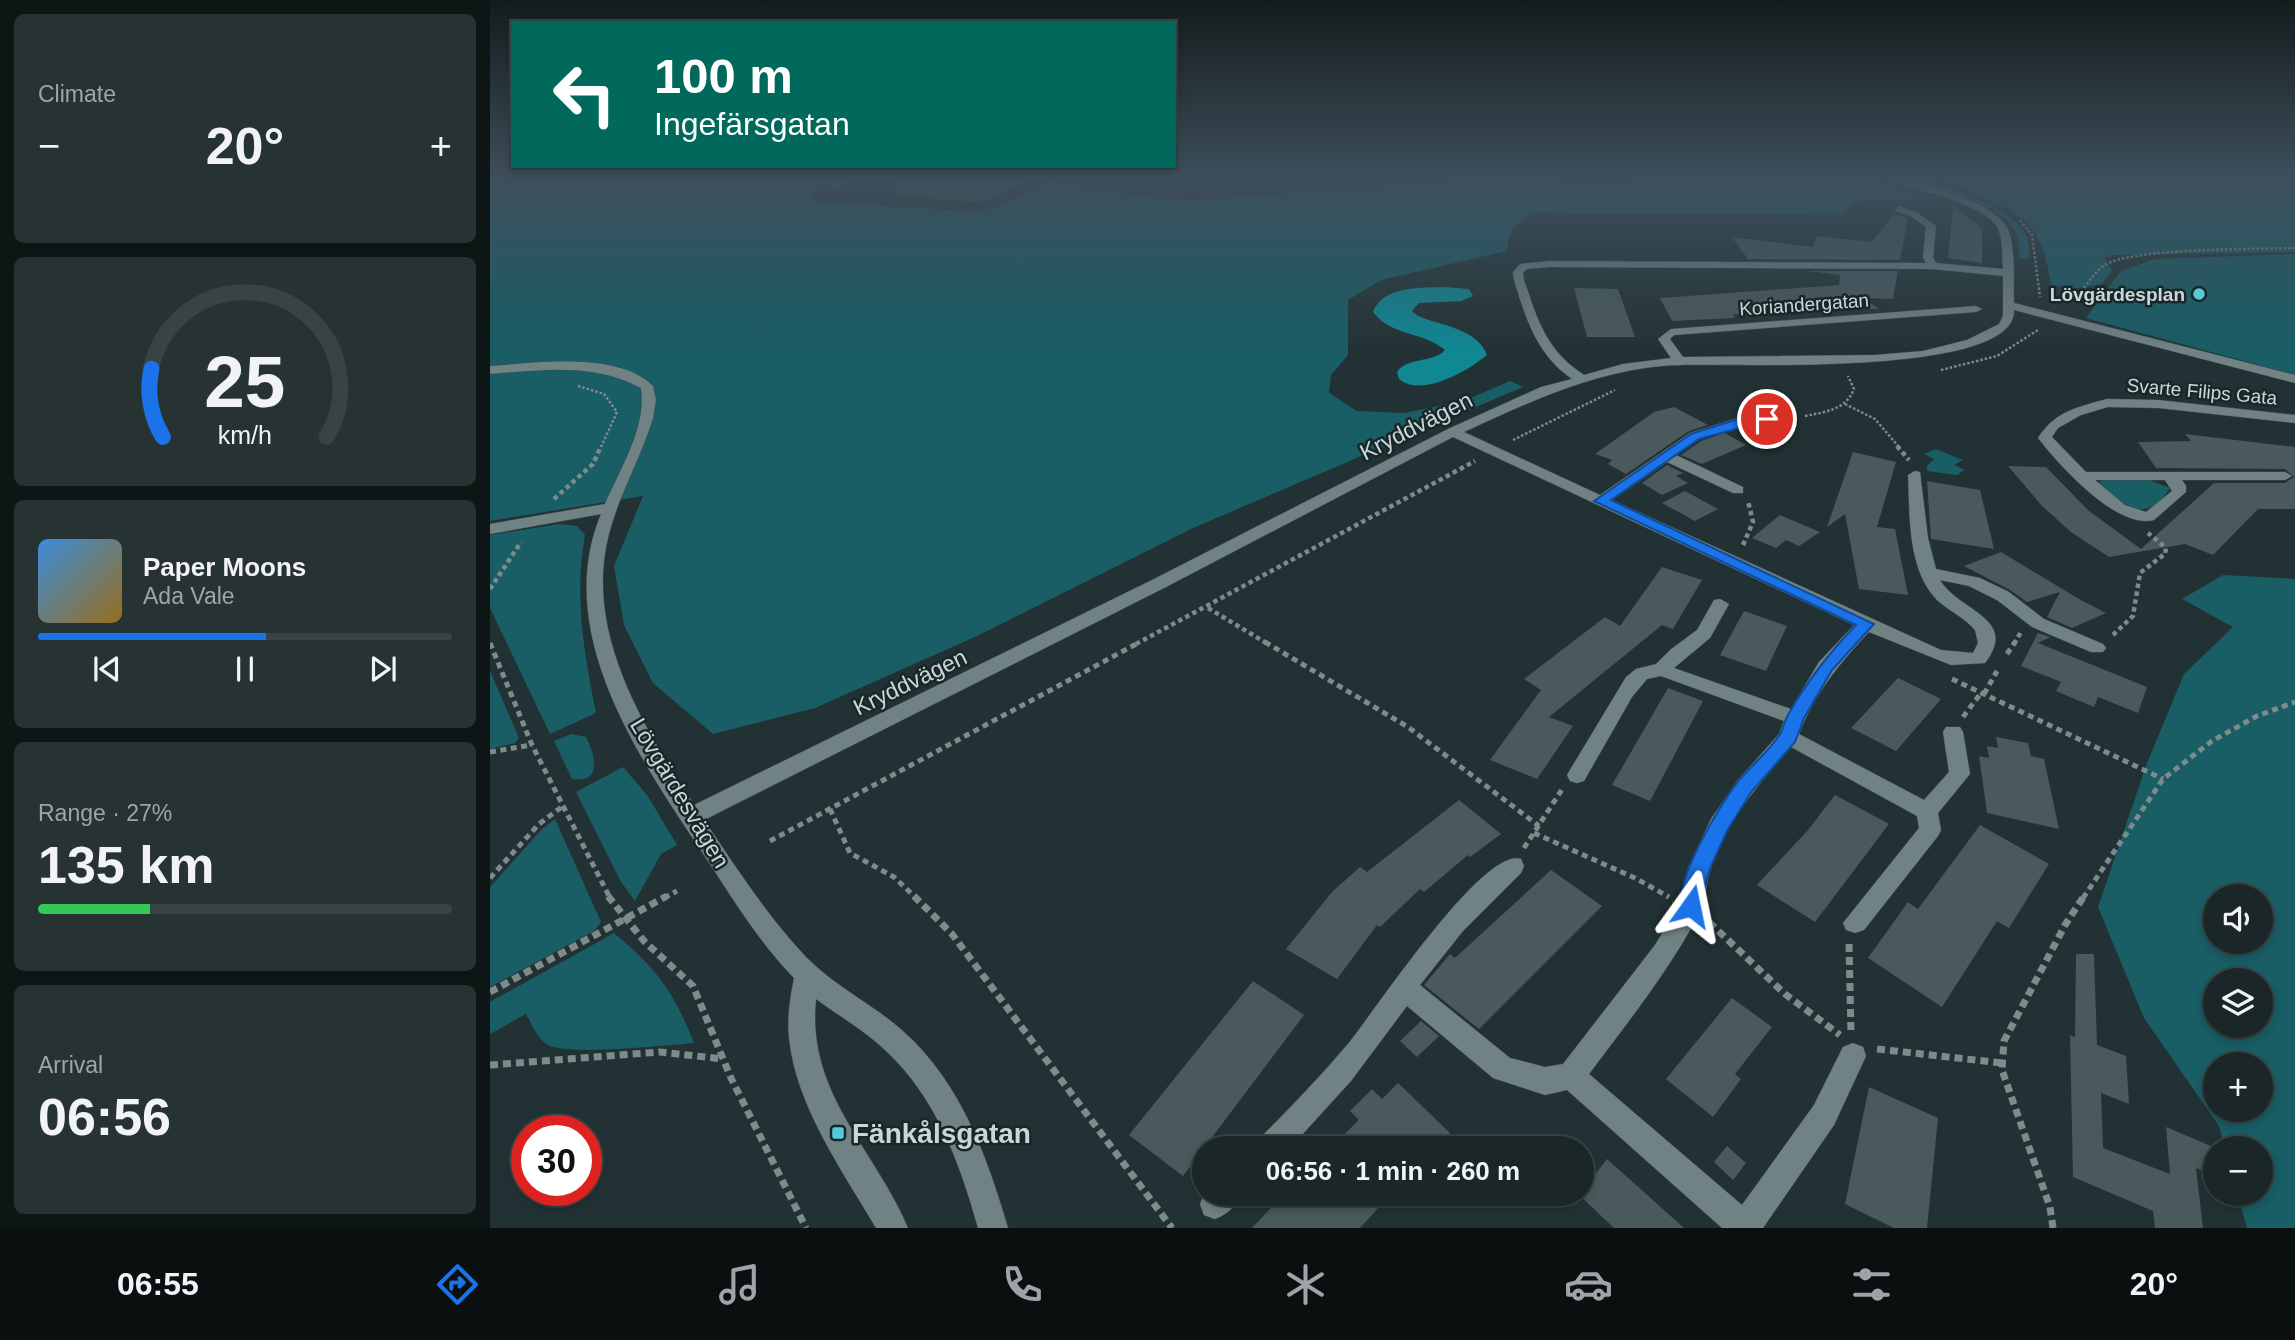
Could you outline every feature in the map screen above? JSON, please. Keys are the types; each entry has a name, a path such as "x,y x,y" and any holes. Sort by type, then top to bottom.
{"street":[{"path":"1930,236 1928,257 1932,266"},
{"path":"2004,236 2009,305"},
{"path":"1580,378 1555,361 1541,344 1518,272 1524,266 1932,266 2008,273"},
{"name":"Kryddvägen","path":"690,817 1148,589 1453,432 1580,378 1679,361 1875,359 1923,355 1971,342 2003,326 2009,316 2009,305"},
{"name":"Svarte Filips Gata","path":"2009,305 2295,379"},
{"name":"Koriandergatan","path":"1679,361 1664,340 1671,332 1976,309"},
{"name":"Lövgärdesvägen","path":"490,370 602,369 629,376 647,386 651,410 610,508 600,540 597,571 602,634 609,664 652,755 750,907 807,975 904,1049 952,1114 980,1182 993,1228"},
{"name":"Svarte Filips Gata","path":"2136,515 2114,506 2045,438 2053,425 2088,407 2127,403 2295,419"},
{"path":"1601,501 1695,436 1744,420 1789,418"},
{"path":"1453,432 1935,654 1951,659 1978,659 1986,650 1987,639 1981,625 1940,594 1929,573 1918,528 1915,475"},
{"path":"1666,456 1738,490"},
{"path":"2082,476 2285,476"},
{"path":"2136,515 2149,517 2179,492 2179,486 2169,476"},
{"path":"490,529 610,508"},
{"path":"1929,573 1974,582 2003,596 2038,623 2097,648"},
{"path":"1577,775 1638,676 1662,670 1676,654 1704,634 1720,604"},
{"path":"1404,988 1503,1069 1545,1081 1571,1076 1664,953 1689,909 1699,868 1719,825 1745,786 1791,728 1826,666 1866,624"},
{"path":"1662,670 1791,728 1927,811 1930,830 1855,923"},
{"path":"1927,811 1960,774 1953,732"},
{"path":"1282,1136 1340,1079 1376,1033 1423,957 1455,919 1513,866"},
{"path":"807,975 801,1007 803,1041 813,1077 838,1133 893,1228"},
{"path":"1571,1076 1745,1228 1824,1115 1852,1050"}],"path":[{"path":"2063,302 2076,299 2104,265 2123,258 2225,249 2295,248"},
{"path":"1932,371 1997,356 2031,336"},
{"path":"1789,418 1817,415 1845,404 1853,395 1846,376 1860,376"},
{"path":"490,589 553,499 593,464 617,412 604,394 566,385"},
{"path":"771,841 1493,451 1600,395 1626,387"},
{"path":"1845,404 1875,419 1911,461 1915,475"},
{"path":"2097,648 2129,623 2134,611 2133,587 2139,572 2165,553 2165,547 2144,530 2136,515"},
{"path":"1207,607 1408,727 1539,826"},
{"path":"490,643 533,745 608,896 625,919 692,986 723,1059 806,1228"},
{"path":"1943,675 2163,779"},
{"path":"1953,732 1981,693"},
{"path":"2053,1228 2050,1207 2002,1063 2004,1041 2065,925 2163,779 2212,741 2257,716 2295,702"},
{"path":"490,752 533,745"},
{"path":"1513,866 1563,788 1577,775"},
{"path":"490,878 539,824 563,806"},
{"path":"830,809 850,853 894,877 952,934 1172,1228"},
{"path":"1534,833 1635,878 1704,917 1785,994 1852,1050 2002,1063"},
{"path":"490,992 677,891"},
{"path":"1852,1050 1848,971 1849,938 1855,923"},
{"path":"490,1065 660,1052 723,1059"}],"shaded area":[{"path":"490,236 1510,236 1507,251 1381,280 1348,300 1348,355 1331,375 1329,393 1357,411 1404,413 1464,401 1510,381 1523,387 1193,528 977,636 815,708 713,734 653,683 624,625 614,566 643,496 490,521"},
{"path":"2016,236 2026,236 2030,258 2020,259"},
{"path":"2036,236 2295,236 2295,252 2114,255 2104,258 2112,270 2102,284 2072,289 2051,285"},
{"name":"Lövgärdesplan","path":"2295,254 2295,375 2086,318 2121,271 2155,259"},
{"path":"1446,287 1469,289 1473,296 1461,301 1419,303 1412,311 1418,316 1467,333 1482,346 1487,355 1457,375 1444,380 1419,386 1408,384 1399,379 1397,372 1402,367 1434,357 1445,350 1427,340 1389,326 1373,312 1378,303 1394,292"},
{"path":"1935,449 1963,460 1954,465 1965,470 1957,475 1927,471 1927,466 1934,459 1924,454"},
{"path":"2103,480 2149,480 2170,488 2152,507 2134,508 2098,483"},
{"path":"559,524 577,526 585,535 580,602 584,646 596,713 550,734 490,608 490,535"},
{"path":"2223,575 2295,579 2295,1228 2247,1228 2241,1206 2273,1206 2273,1136 2222,1136 2216,1122 2273,1122 2273,1052 2203,1052 2203,1103 2144,1018 2098,907 2147,763 2184,674 2233,627 2182,599"},
{"path":"490,671 519,738 515,743 490,749"},
{"path":"571,734 586,737 592,751 594,766 589,777 572,779 554,741"},
{"path":"623,767 647,795 677,845 661,854 635,901 621,882 576,792"},
{"path":"555,819 601,922 594,931 490,987 490,887 541,830"},
{"path":"614,933 642,958 663,982 694,1043 619,1049 559,1048 548,1045 541,1039 526,1014 490,1034 490,1002"}],"building":[{"path":"1817,236 1872,242 1876,236 1905,236 1900,260 1748,259 1732,237 1813,247"},
{"path":"1950,236 1982,236 1982,263 1948,258"},
{"path":"1809,271 1898,271 1893,299 1863,298 1879,309 1781,309 1785,315 1733,314 1735,318 1672,321 1660,298 1839,285 1840,275"},
{"path":"1574,288 1618,289 1635,337 1587,337"},
{"path":"1674,407 1708,425 1689,431 1626,474 1608,464 1612,460 1595,454 1654,412"},
{"path":"1725,433 1746,445 1702,464 1681,455 1701,441"},
{"path":"2185,434 2295,447 2295,509 2258,509 2213,555 2185,544 2109,557 2071,532 2042,506 2008,466 2046,467 2089,511 2141,549 2214,483 2285,483 2294,477 2285,469 2156,468 2138,442 2191,441"},
{"path":"1853,452 1896,462 1877,527 1895,529 1908,595 1859,589 1845,514 1827,527"},
{"path":"1667,465 1683,473 1676,476 1688,483 1662,495 1642,483"},
{"path":"1927,481 1980,490 1994,549 1931,539"},
{"path":"1685,491 1718,509 1695,521 1662,503"},
{"path":"1780,515 1820,532 1799,546 1786,540 1776,548 1752,538"},
{"path":"2001,552 2106,613 2072,628 2047,617 2060,592 2027,602 1964,566"},
{"path":"1662,567 1702,580 1673,629 1662,625 1549,717 1573,726 1537,779 1490,760 1541,690 1524,679 1605,617 1620,626"},
{"path":"1744,611 1787,626 1766,671 1720,655"},
{"path":"2038,633 2050,637 2038,643 2147,687 2138,713 2098,697 2094,707 2056,691 2061,682 2021,666"},
{"path":"1898,678 1941,699 1896,751 1851,728"},
{"path":"1668,688 1703,701 1650,801 1612,785"},
{"path":"1996,737 2028,743 2031,756 2044,759 2059,829 1987,813 1979,756 1989,758 1987,746 1998,748"},
{"path":"1835,795 1889,824 1815,922 1757,885 1808,830"},
{"path":"1459,800 1501,834 1470,857 1468,855 1424,892 1420,889 1380,927 1377,925 1337,979 1286,949 1332,892 1360,867 1367,872"},
{"path":"1980,825 2049,864 2009,928 1997,921 1942,1007 1868,958 1908,902 1918,909"},
{"path":"1551,870 1602,906 1479,1029 1424,985 1450,954 1455,958"},
{"path":"2076,954 2094,954 2097,1045 2126,1056 2129,1104 2101,1093 2103,1148 2170,1174 2166,1127 2203,1143 2203,1171 2196,1168 2203,1228 2155,1228 2153,1211 2073,1177 2070,1035 2075,1037"},
{"path":"1253,981 1304,1015 1213,1136 1192,1136 1192,1164 1183,1176 1129,1135"},
{"path":"1732,998 1772,1027 1735,1074 1741,1079 1713,1117 1666,1079"},
{"path":"1421,1021 1439,1036 1417,1057 1400,1041"},
{"path":"1398,1083 1450,1133 1447,1136 1342,1136 1359,1120 1350,1111 1372,1089 1382,1099"},
{"path":"1869,1087 1938,1118 1927,1228 1894,1228 1845,1204"},
{"path":"1727,1146 1746,1163 1733,1180 1714,1162"},
{"path":"1607,1159 1684,1228 1614,1228 1591,1206 1594,1206 1594,1176"},
{"path":"1273,1206 1380,1206 1360,1228 1252,1228"}],"place":[{"name":"Lövgärdesplan","path":"2199,294"},
{"name":"Fänkålsgatan","path":"838,1133"}],"route":[{"path":"1691,906 1699,868 1719,825 1745,786 1788,737 1815,681 1866,624 1601,501 1695,436 1744,420 1767,419"}]}
